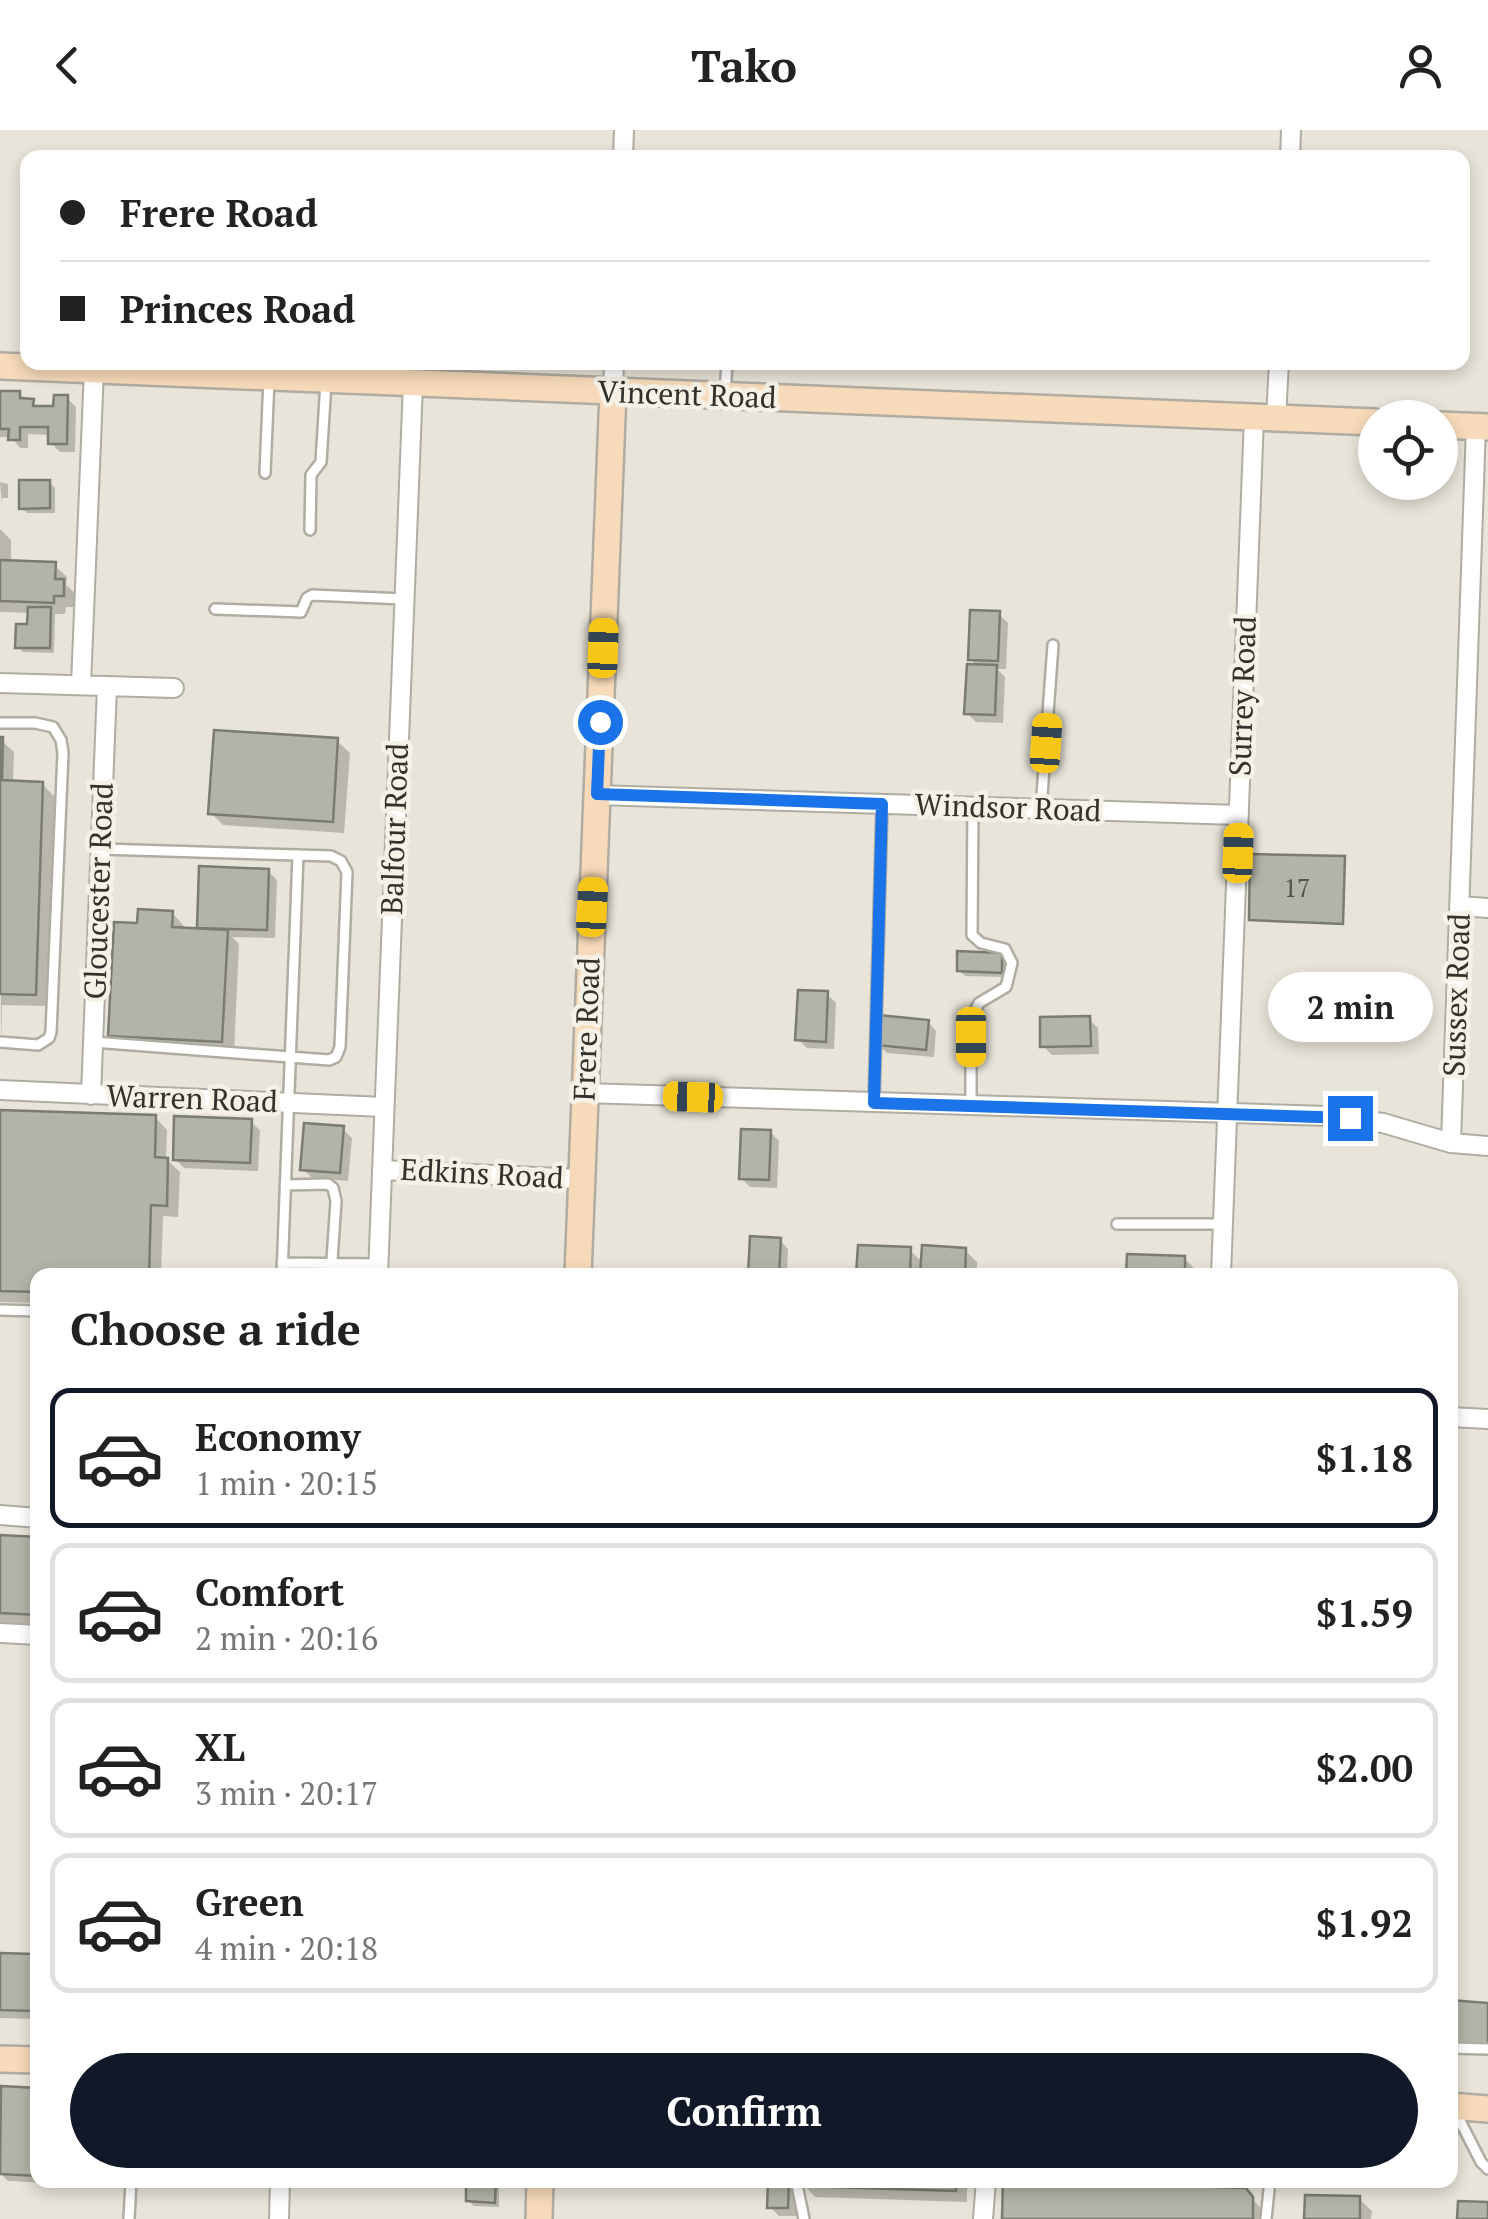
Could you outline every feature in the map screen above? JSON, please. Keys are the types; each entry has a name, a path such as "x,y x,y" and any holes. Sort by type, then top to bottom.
{"street":[{"path":"81,685 94,370"},
{"name":"Vincent Road","path":"119,370 1358,421"},
{"name":"Frere Road","path":"578,1268 613,370"},
{"name":"Surrey Road","path":"1220,1268 1239,815 1265,418 1277,370"},
{"name":"Balfour Road","path":"378,1268 413,383"},
{"name":"Sussex Road","path":"1451,1143 1468,674 1482,426"},
{"path":"1468,674 1488,674"},
{"path":"0,683 174,688"},
{"name":"Gloucester Road","path":"90,1095 107,686"},
{"name":"Windsor Road","path":"597,794 1239,815"},
{"path":"1461,906 1488,908"},
{"name":"Warren Road","path":"0,1090 384,1107"},
{"path":"584,1094 1343,1118 1383,1123 1451,1143 1488,1146"},
{"name":"Edkins Road","path":"382,1170 581,1179"},
{"path":"1458,1417 1488,1419"},
{"path":"0,1516 30,1518"},
{"path":"0,1633 30,1634"},
{"path":"0,2059 30,2060"},
{"path":"1458,2107 1488,2109"},
{"path":"279,2219 280,2188"},
{"path":"539,2219 540,2188"},
{"path":"983,2219 985,2188"}],"lane":[{"path":"725,397 727,370"},
{"path":"265,473 269,376"},
{"path":"310,530 311,475 321,462 326,379"},
{"path":"215,609 301,612 312,596 404,599"},
{"path":"1042,809 1053,645"},
{"path":"0,723 52,727 62,744 64,775 51,1032 38,1045 0,1042"},
{"path":"874,1103 882,804"},
{"path":"971,1106 971,1019 979,1003 1006,987 1012,963 1005,950 981,943 972,935 973,806"},
{"path":"93,1042 290,1058 336,1057 340,1048 345,911 346,872 341,861 331,856 100,848"},
{"path":"282,1268 298,855"},
{"path":"285,1186 328,1184 333,1188 336,1201 331,1268"},
{"path":"1118,1224 1223,1224"},
{"path":"282,1263 323,1268"},
{"path":"0,1310 30,1310"},
{"path":"1458,2048 1488,2049"},
{"path":"1458,2119 1488,2169"},
{"path":"129,2219 130,2188"},
{"path":"798,2188 804,2219"},
{"path":"1266,2219 1269,2188"}],"building":[{"path":"0,391 20,391 20,398 34,399 33,406 53,406 54,395 68,395 67,444 48,444 48,427 20,427 20,440 8,440 9,429 0,429"},
{"path":"19,480 50,480 50,508 19,509"},
{"path":"0,560 56,562 55,579 64,579 64,596 54,596 54,603 0,601"},
{"path":"28,607 51,607 50,648 15,648 16,624 27,624"},
{"path":"970,610 1000,611 998,661 968,660"},
{"path":"967,664 997,665 995,715 964,714"},
{"path":"214,730 338,738 333,822 208,814"},
{"path":"0,737 2,780 43,782 36,995 0,994"},
{"path":"1250,854 1345,856 1343,924 1249,920"},
{"path":"199,866 269,869 267,930 197,928"},
{"path":"138,909 173,911 172,927 228,930 222,1042 108,1036 114,922 137,923"},
{"path":"957,951 1002,953 1002,973 957,971"},
{"path":"798,990 828,991 826,1042 795,1040"},
{"path":"878,1015 929,1020 926,1050 876,1045"},
{"path":"1090,1016 1091,1046 1040,1047 1040,1017"},
{"path":"0,1110 156,1115 155,1157 168,1158 167,1206 151,1205 149,1268 30,1268 30,1292 0,1291"},
{"path":"174,1116 252,1119 250,1163 173,1160"},
{"path":"304,1123 344,1126 340,1173 300,1170"},
{"path":"741,1129 771,1130 769,1180 739,1179"},
{"path":"750,1236 781,1238 779,1268 748,1268"},
{"path":"858,1245 911,1247 910,1268 856,1268"},
{"path":"922,1245 966,1248 965,1268 920,1268"},
{"path":"1127,1254 1185,1256 1185,1268 1126,1268"},
{"path":"0,1535 30,1537 30,1615 0,1613"},
{"path":"0,1953 30,1954 30,2011 0,2010"},
{"path":"1458,2001 1488,2003 1488,2046 1458,2044"},
{"path":"1,2086 30,2088 30,2176 0,2174"},
{"path":"466,2188 496,2188 495,2203 466,2201"},
{"path":"768,2188 789,2188 788,2208 767,2208"},
{"path":"863,2188 956,2188 956,2191"},
{"path":"1003,2188 1246,2188 1253,2197 1253,2219 1002,2219"},
{"path":"1305,2195 1360,2196 1360,2219 1304,2219"},
{"path":"1458,2201 1488,2202 1488,2219 1457,2219"}],"route":[{"path":"600,722 597,794 882,804 874,1103 1350,1118"}]}
